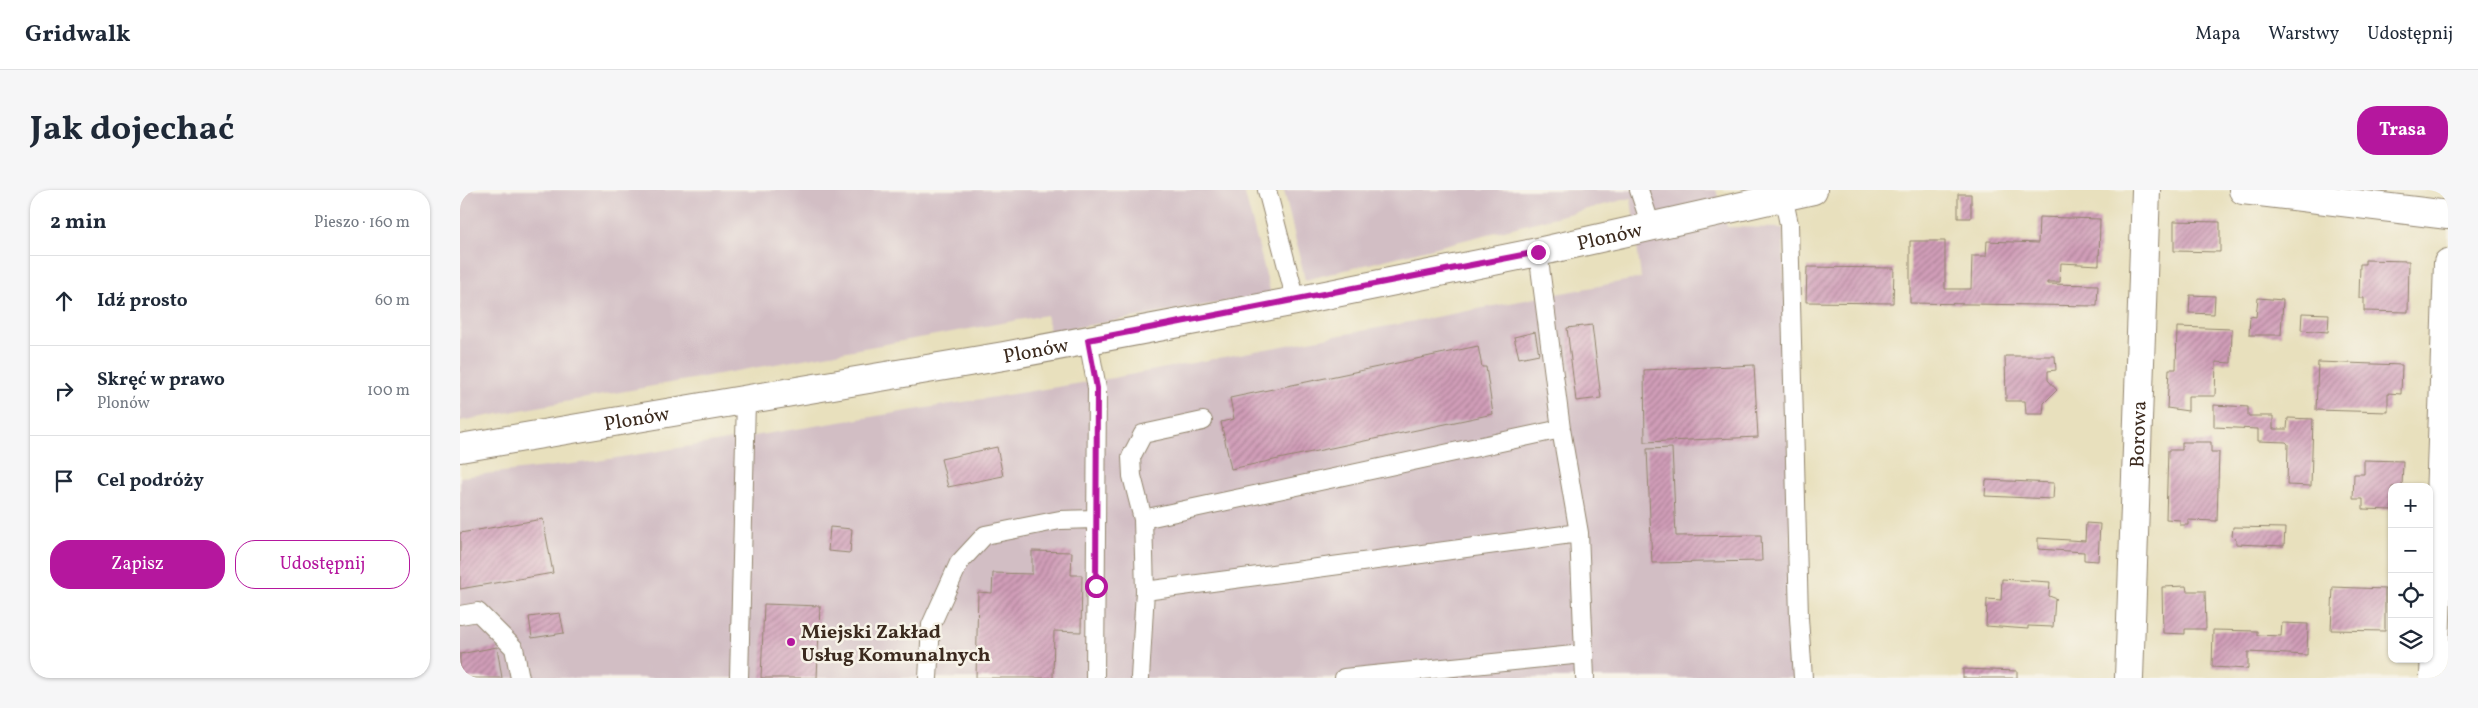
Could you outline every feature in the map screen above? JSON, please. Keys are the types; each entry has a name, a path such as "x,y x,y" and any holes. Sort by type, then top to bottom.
{"street":[{"name":"Plonów","path":"460,448 1088,340 1296,301 1538,252 1813,190"},
{"name":"Borowa","path":"2129,678 2146,190"},
{"path":"2243,190 2448,215"},
{"path":"2434,678 2448,263"}],"lane":[{"path":"1267,190 1296,301"},
{"path":"1639,190 1650,226"},
{"path":"1783,196 1789,224 1799,618 1803,678"},
{"path":"1538,252 1562,429 1579,533 1585,678"},
{"path":"1088,340 1097,388 1095,678"},
{"path":"739,678 746,400"},
{"path":"1140,678 1145,591 1143,519 1132,476 1132,457 1143,434 1203,421"},
{"path":"1143,519 1562,429"},
{"path":"928,678 931,625 959,563 985,535 1060,520 1095,519"},
{"path":"1145,591 1579,533"},
{"path":"460,615 478,612 514,648 520,678"},
{"path":"1344,678 1584,654"}],"shaded area":[{"path":"460,190 1244,190 1271,294 1050,332 1046,315 460,421"},
{"path":"1284,190 1716,190 1727,227 1783,228 1795,678 460,678 460,477 597,461 1113,378 1641,278 1631,198 1305,280"}],"building":[{"path":"1958,194 1971,194 1971,218 1958,218"},
{"path":"2039,217 2100,219 2099,265 2061,263 2060,282 2047,282 2047,284 2098,285 2097,306 1910,303 1910,241 1945,241 1945,289 1971,289 1972,256 1986,256 1987,241 2038,243"},
{"path":"2174,221 2220,222 2220,252 2174,251"},
{"path":"2365,260 2409,261 2408,312 2364,311 2364,298 2359,298 2360,264 2365,264"},
{"path":"1807,267 1894,268 1893,303 1806,302"},
{"path":"2190,295 2215,296 2214,314 2189,313"},
{"path":"2258,298 2283,300 2281,335 2249,335 2250,316 2256,317"},
{"path":"2302,313 2329,314 2328,332 2301,330"},
{"path":"1592,325 1601,398 1576,401 1567,328"},
{"path":"2177,327 2232,329 2231,363 2216,362 2215,396 2188,396 2188,411 2167,408 2169,369 2176,369"},
{"path":"1535,332 1539,354 1519,358 1514,337"},
{"path":"1478,346 1482,367 1486,367 1493,414 1231,469 1221,422 1234,419 1230,398"},
{"path":"2005,356 2055,356 2056,370 2048,371 2048,380 2057,390 2044,403 2043,414 2026,414 2025,401 2006,401"},
{"path":"2318,362 2402,365 2401,394 2388,393 2388,412 2316,410"},
{"path":"1754,365 1758,437 1645,442 1644,370"},
{"path":"2214,405 2248,407 2248,416 2273,416 2273,429 2287,429 2288,418 2313,419 2311,486 2287,485 2288,444 2286,442 2258,441 2258,429 2214,427"},
{"path":"2182,442 2211,442 2211,452 2219,452 2217,521 2188,520 2188,525 2180,525 2180,520 2166,519 2168,450 2182,450"},
{"path":"997,447 1003,476 948,487 941,459"},
{"path":"1672,448 1676,536 1761,535 1762,561 1652,563 1647,449"},
{"path":"2364,460 2403,461 2402,483 2388,483 2388,510 2363,509 2363,499 2353,499 2354,474 2364,474"},
{"path":"1986,480 2054,483 2053,499 1985,496"},
{"path":"543,519 553,573 460,589 460,533"},
{"path":"2086,523 2100,524 2098,561 2084,560 2084,552 2038,549 2038,538 2085,541"},
{"path":"830,527 852,529 850,553 828,551"},
{"path":"2233,527 2285,528 2284,546 2236,544 2236,539 2232,537"},
{"path":"1032,551 1072,552 1071,575 1082,575 1081,632 1054,631 1053,678 976,678 978,592 992,593 993,573 1032,574"},
{"path":"2002,579 2050,582 2049,596 2057,599 2055,599 2053,627 2028,626 2028,629 1986,626 1987,599 2001,600"},
{"path":"2186,586 2187,591 2205,591 2206,629 2185,629 2185,634 2163,633 2162,587"},
{"path":"2333,587 2385,589 2385,631 2331,630"},
{"name":"Miejski Zakład Usług Komunalnych","path":"764,604 820,606 817,678 761,678"},
{"path":"560,613 564,633 532,638 529,617"},
{"path":"2282,623 2308,624 2307,655 2248,652 2248,669 2212,667 2213,630 2257,631 2257,635 2281,636"},
{"path":"497,647 502,678 460,678 460,654"},
{"path":"1963,669 2017,671 2017,678 1963,678"}],"place":[{"name":"Miejski Zakład Usług Komunalnych","path":"791,642"}],"route":[{"path":"1096,586 1095,486 1097,388 1088,340 1296,301 1538,252"}]}
